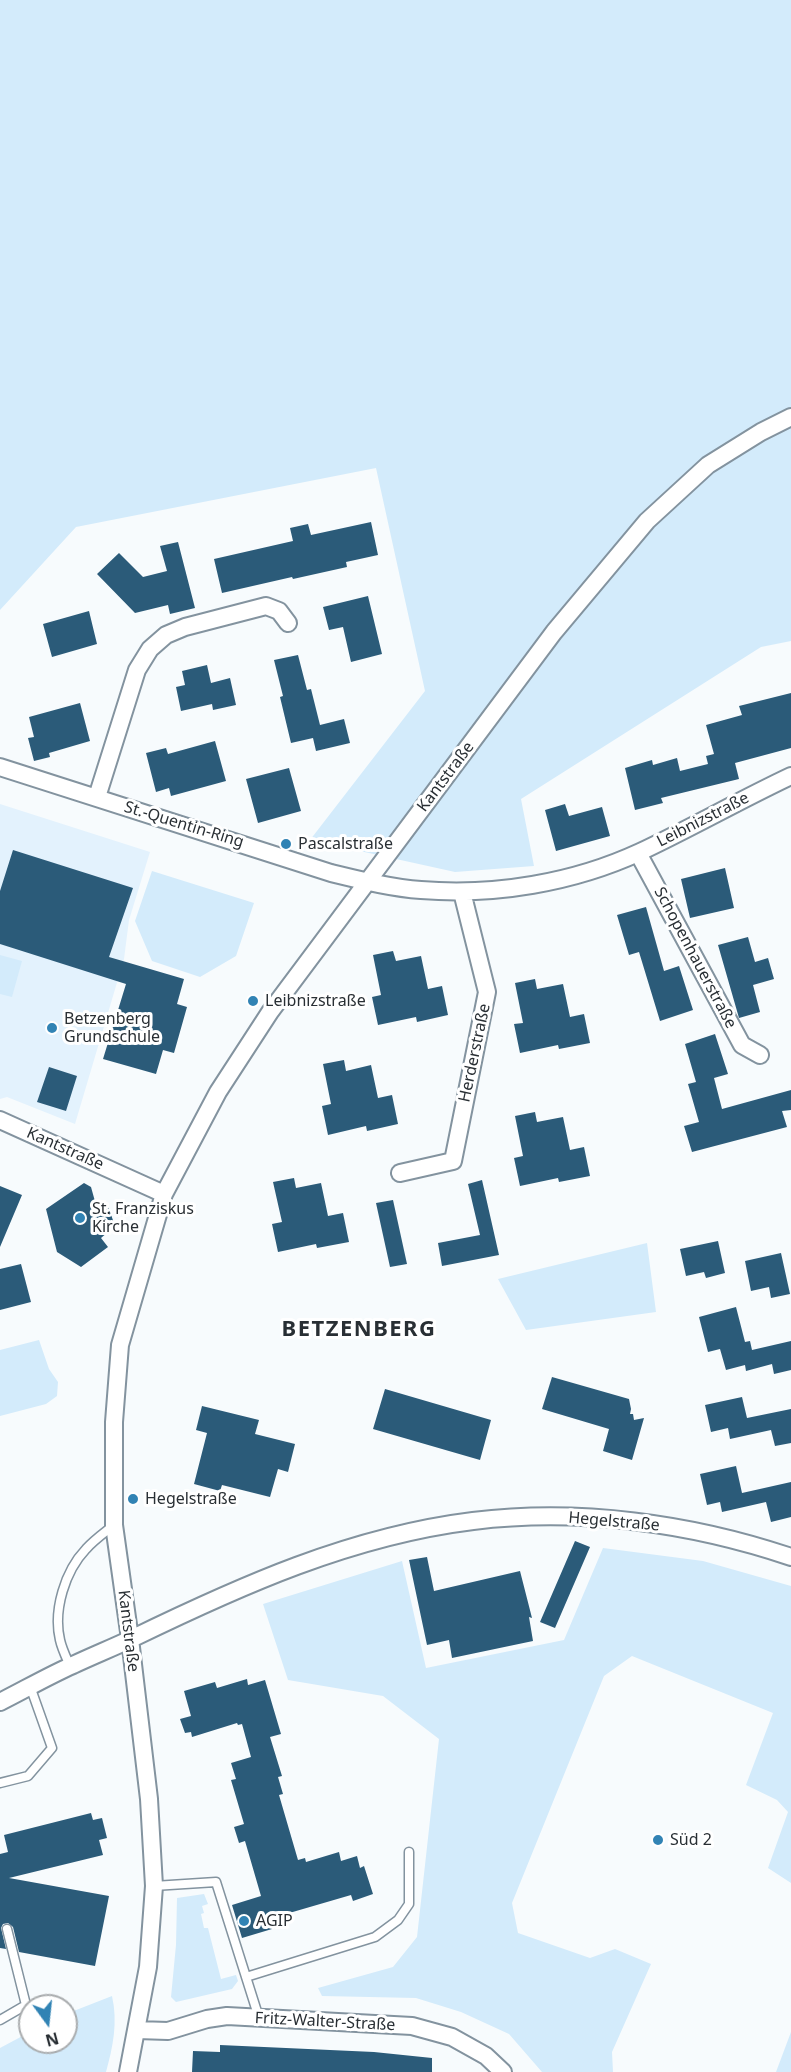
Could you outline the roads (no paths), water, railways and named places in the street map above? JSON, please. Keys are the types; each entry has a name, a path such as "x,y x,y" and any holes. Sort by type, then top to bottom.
{"street":[{"name":"Kantstraße","path":"128,2072 148,1967 154,1886 149,1799 114,1525 114,1422 120,1345 164,1194 218,1092 270,1011 554,632 647,521 708,465 761,432 791,417"},
{"path":"96,798 137,670 150,649 166,635 185,627 266,606 279,611 288,623"},
{"name":"St.-Quentin-Ring","path":"0,767 331,873 368,882"},
{"name":"Leibnizstraße","path":"368,882 419,890 462,892 530,886 558,879 606,866 638,853 791,776"},
{"name":"Schopenhauerstraße","path":"638,853 742,1045 760,1055"},
{"name":"Herderstraße","path":"400,1173 453,1161 488,992 462,892"},
{"name":"Kantstraße","path":"0,1120 164,1194"},
{"name":"Hegelstraße","path":"130,1639 192,1608 296,1565 380,1539 472,1521 518,1517 610,1519 705,1533 791,1557"},
{"path":"0,1702 70,1666 130,1639"},
{"name":"Fritz-Walter-Straße","path":"137,2030 168,2031 218,2017 412,2026 452,2037 486,2056 503,2072"}],"lane":[{"path":"70,1666 58,1631 58,1612 65,1583 84,1551 114,1525"},
{"path":"0,1783 28,1776 52,1748 30,1686"},
{"path":"246,1977 375,1937 398,1920 409,1904 409,1852"},
{"path":"154,1886 216,1881 259,2018"},
{"path":"0,2020 26,2006 7,1929"}],"place":[{"name":"Pascalstraße","path":"286,844"},
{"name":"Leibnizstraße","path":"253,1001"},
{"name":"Betzenberg Grundschule","path":"52,1028"},
{"name":"St. Franziskus Kirche","path":"80,1218"},
{"name":"Hegelstraße","path":"133,1499"},
{"name":"Süd 2","path":"658,1840"},
{"name":"AGIP","path":"244,1921"}],"district":[{"name":"BETZENBERG","path":"359,1330"}]}
